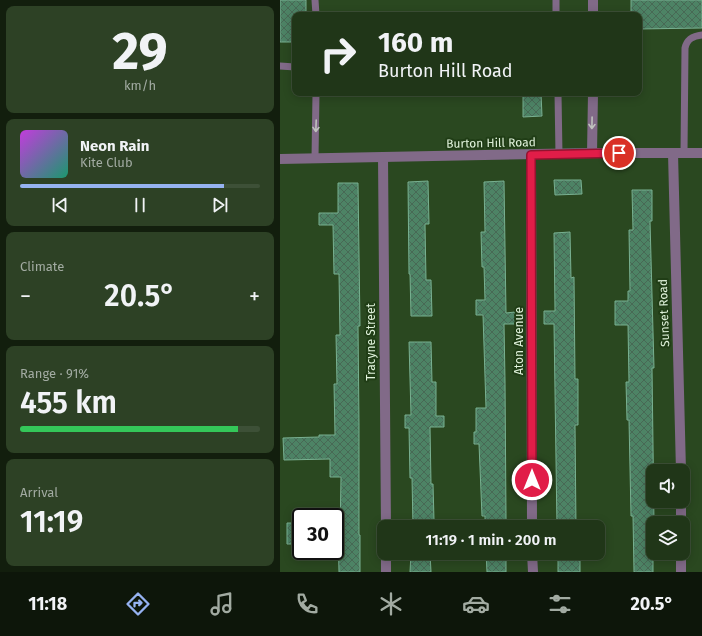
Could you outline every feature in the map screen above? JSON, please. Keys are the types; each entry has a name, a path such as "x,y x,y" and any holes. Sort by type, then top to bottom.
{"street":[{"path":"593,0 593,12"},
{"path":"592,96 592,154"},
{"name":"Sunset Road","path":"673,153 681,464"},
{"name":"Burton Hill Road","path":"280,159 702,153"},
{"name":"Aton Avenue","path":"531,155 532,520"},
{"name":"Tracyne Street","path":"383,157 386,520"},
{"path":"386,560 386,572"},
{"path":"532,560 532,572"},
{"path":"681,560 681,572"}],"lane":[{"path":"316,0 316,12"},
{"path":"556,0 556,12"},
{"path":"684,153 685,48 686,43 692,37 702,35"},
{"path":"280,66 292,66"},
{"path":"315,158 316,96"},
{"path":"558,96 559,155"}],"building":[{"path":"280,0 306,0 306,12 292,12 292,42 280,42"},
{"path":"631,0 702,0 702,28 642,29 642,12 631,12"},
{"path":"523,96 541,96 542,116 523,117"},
{"path":"554,180 581,180 582,194 555,195"},
{"path":"428,181 429,224 425,224 426,280 431,280 432,316 411,316 408,182"},
{"path":"504,181 506,313 515,312 516,324 504,324 506,520 485,520 485,516 482,516 479,444 474,444 474,432 476,432 476,408 486,408 483,315 476,315 476,300 485,300 481,232 485,232 484,182"},
{"path":"338,183 358,183 360,326 358,326 360,572 339,572 339,560 344,560 344,508 340,508 341,477 330,477 330,459 284,460 283,438 335,435 334,384 337,384 336,335 340,335 339,274 334,274 333,225 319,225 319,213 338,213"},
{"path":"632,190 652,190 652,221 650,221 654,368 652,368 653,464 646,464 646,508 654,508 654,516 646,516 646,560 653,560 653,572 634,572 629,420 627,420 626,382 629,382 628,325 615,325 615,301 628,301 628,291 630,291 629,230 633,230"},
{"path":"570,232 571,278 574,277 575,379 578,379 578,425 575,425 576,520 557,520 554,324 544,324 544,311 555,311 554,233"},
{"path":"409,342 431,342 432,382 436,382 436,416 444,416 444,427 430,427 431,484 433,484 434,520 413,520 409,428 405,428 405,415 411,415"},
{"path":"287,523 292,523 292,544 287,544"},
{"path":"411,560 430,560 431,572 410,572"},
{"path":"486,560 506,560 506,572 487,572"},
{"path":"558,560 580,560 580,572 558,572"}],"route":[{"path":"532,480 531,155 619,153"}]}
